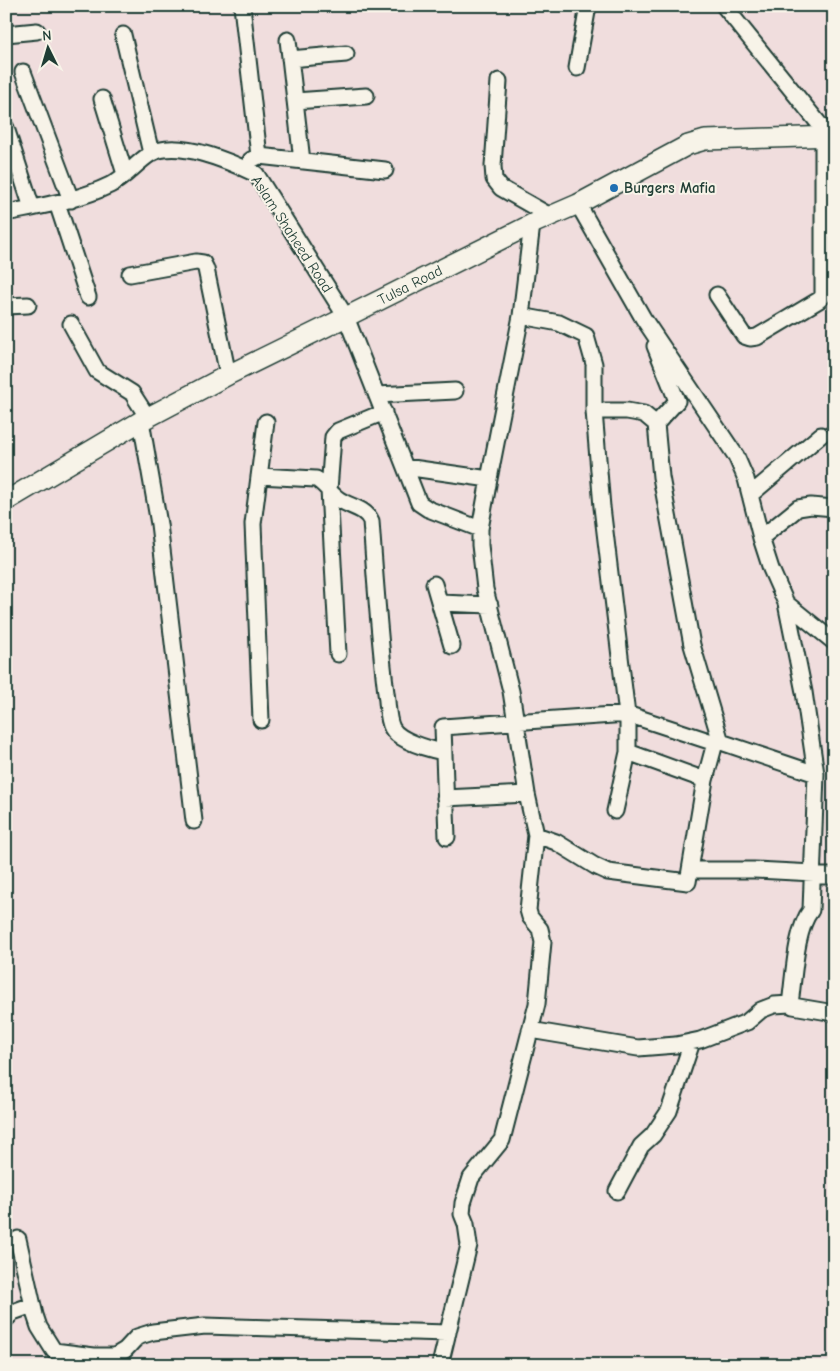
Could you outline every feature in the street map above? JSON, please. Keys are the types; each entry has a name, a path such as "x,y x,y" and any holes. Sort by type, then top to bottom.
{"main road":[{"name":"Tulsa Road","path":"6,501 144,420 228,375 532,224 578,204 688,145 705,140 830,138"}],"street":[{"path":"242,6 258,156"},
{"path":"577,68 588,6"},
{"path":"717,295 744,336 750,338 757,337 824,296 830,138 724,6"},
{"path":"6,34 37,31"},
{"path":"123,35 151,153"},
{"path":"288,40 302,161"},
{"path":"290,59 346,54"},
{"path":"23,72 64,201 88,297"},
{"path":"499,81 493,166 494,179 501,188 550,216"},
{"path":"295,101 366,96"},
{"path":"102,99 125,174"},
{"path":"6,128 32,208"},
{"name":"Aslam Shaheed Road","path":"6,214 64,201 113,184 151,153 172,148 190,150 238,165 256,174 346,317 419,503 480,529"},
{"path":"238,165 258,156 385,170"},
{"path":"578,204 643,318 742,467 771,569 786,602 804,692 816,774 814,874 811,910 800,934 790,1004"},
{"path":"440,1365 469,1246 466,1224 462,1214 463,1203 471,1178 502,1140 537,1004 544,942 540,929 530,917 528,910 536,835 526,794 511,691 481,566 480,529 521,316 532,224"},
{"path":"130,274 196,262 203,263 206,269 228,375"},
{"path":"6,306 28,305"},
{"path":"521,316 559,323 586,336 594,364 594,411 606,537 627,714 628,752 615,811"},
{"path":"643,318 678,401 656,424"},
{"path":"71,324 97,371 132,393 144,420 159,524 194,821"},
{"path":"377,395 455,391"},
{"path":"536,835 556,842 608,872 688,882 705,780 718,742 692,645 661,477 656,424 644,414 627,411 594,411"},
{"path":"338,654 329,490 333,437 338,431 384,412"},
{"path":"261,720 253,524 266,422"},
{"path":"750,496 821,435"},
{"path":"404,467 489,479"},
{"path":"259,476 316,479 322,482 341,501 364,512 371,521 383,671 388,713 392,728 401,736 428,749 443,752"},
{"path":"761,538 798,508 811,506 834,508"},
{"path":"434,584 452,646"},
{"path":"786,602 834,642"},
{"path":"440,604 490,605"},
{"path":"446,837 443,727 627,714 816,774"},
{"path":"628,752 705,780"},
{"path":"445,798 526,794"},
{"path":"691,870 754,870 834,876"},
{"path":"530,1030 638,1048 692,1042 746,1022 761,1010 774,1005 790,1004 834,1013"},
{"path":"617,1190 642,1146 653,1135 669,1111 692,1042"},
{"path":"18,1239 32,1305 39,1327 54,1351 94,1356 115,1356 125,1350 137,1337 153,1332 205,1326 448,1333"},
{"path":"6,1319 14,1312 32,1305"}],"place":[{"name":"Burgers Mafia","path":"614,188"}]}
